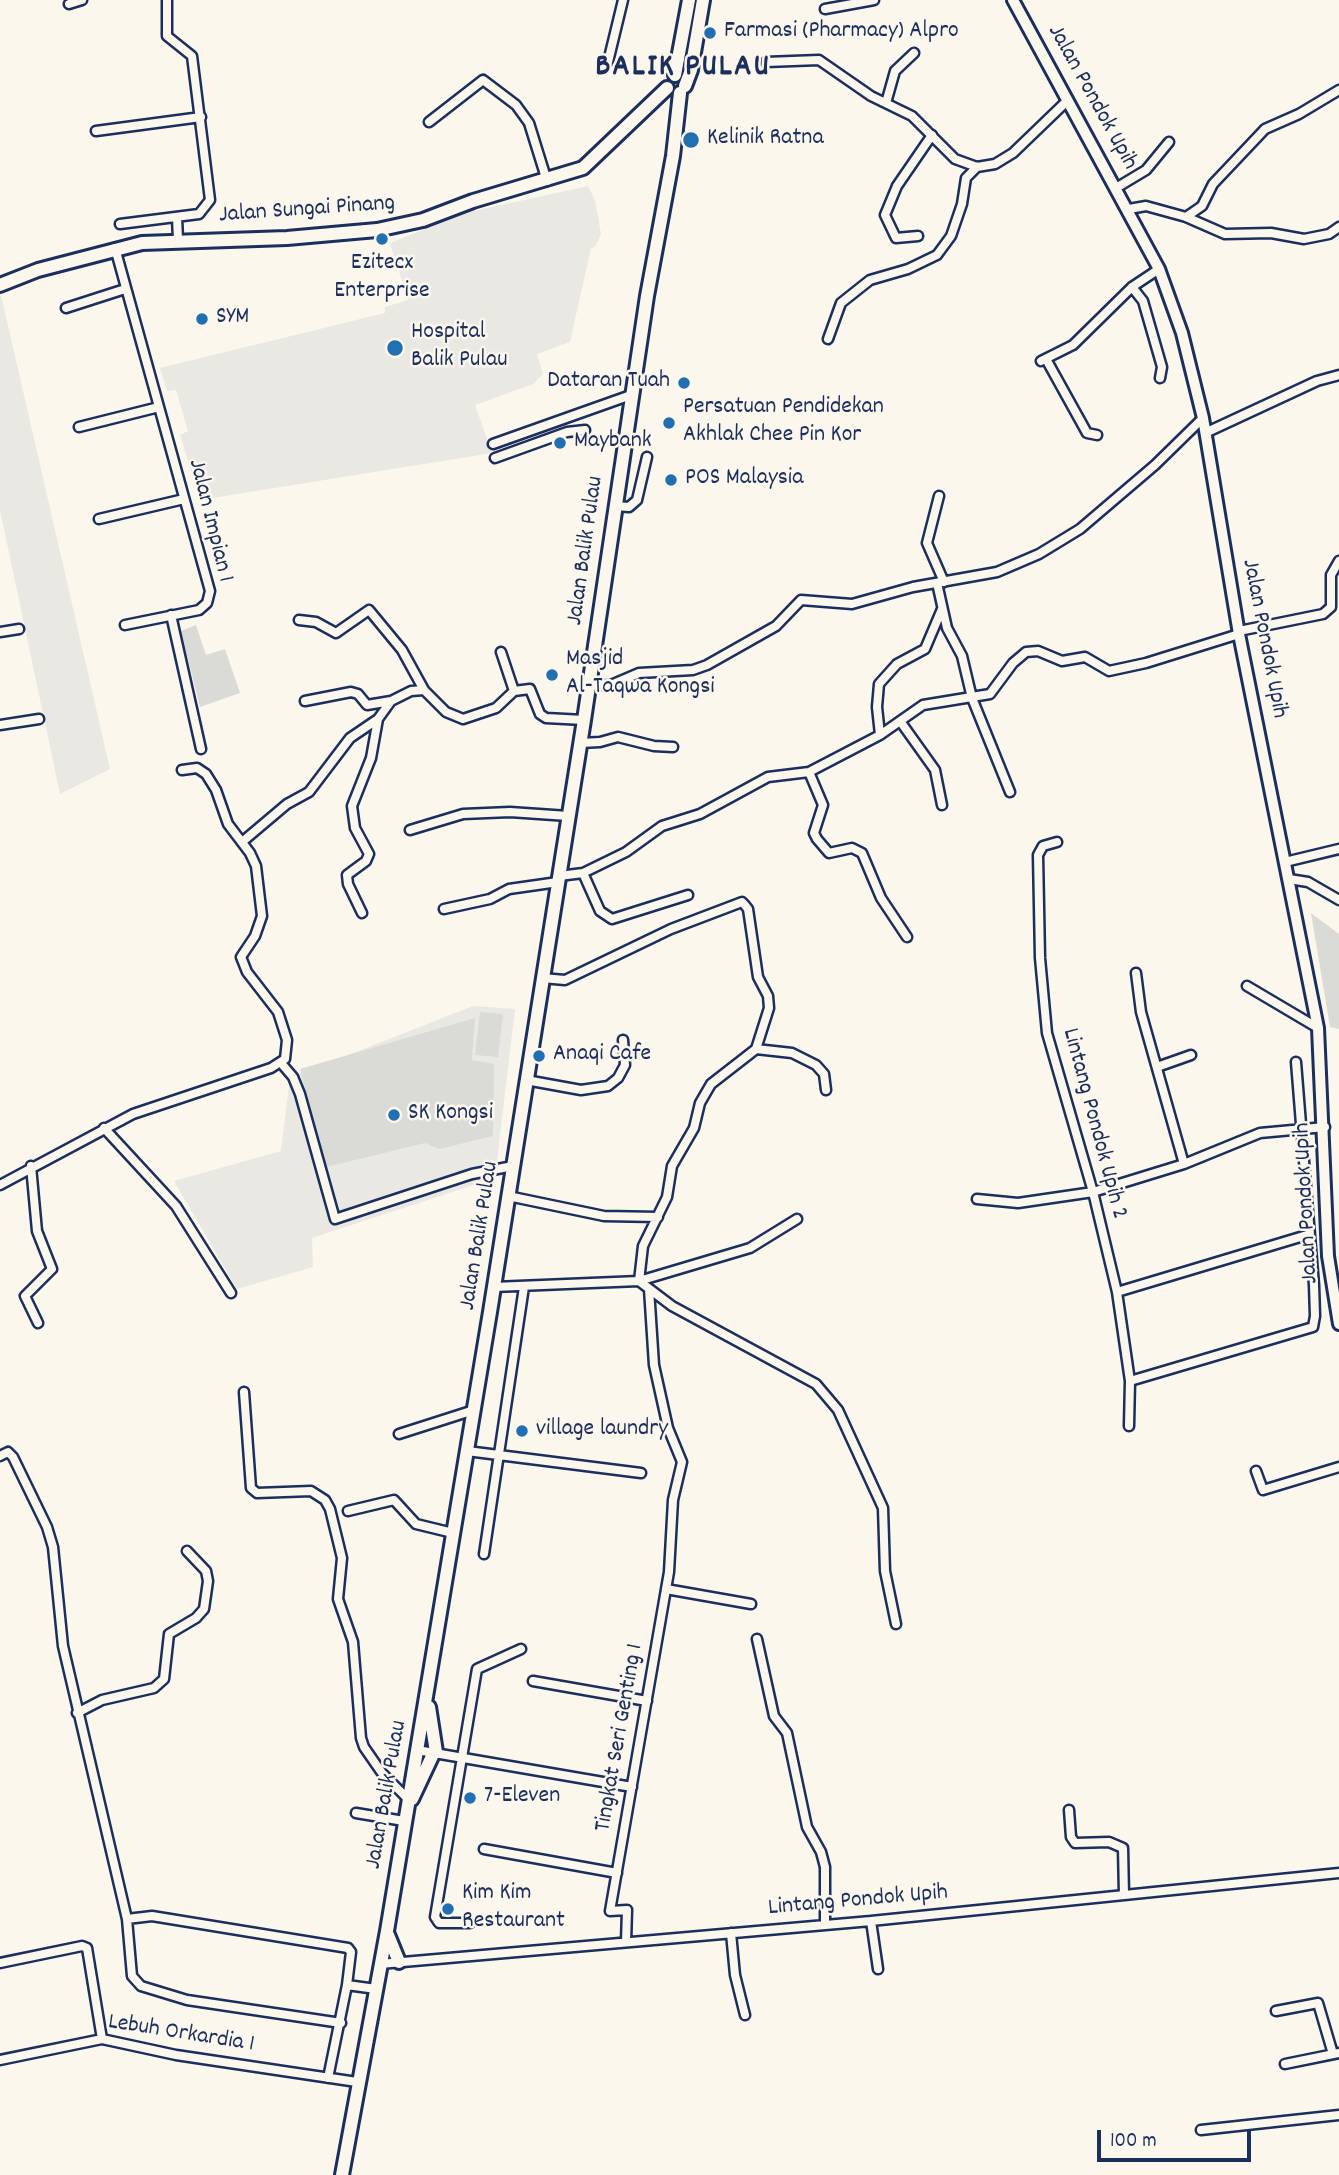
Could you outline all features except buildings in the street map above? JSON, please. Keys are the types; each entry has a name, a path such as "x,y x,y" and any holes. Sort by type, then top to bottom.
{"main road":[{"path":"676,75 689,0"},
{"name":"Jalan Balik Pulau","path":"342,2175 387,1931 494,1287 584,720 614,506 660,214 673,156 682,90 691,70 704,0"},
{"name":"Jalan Pondok Upih","path":"1013,0 1129,209 1159,269 1182,333 1203,418 1239,633 1318,1028 1325,1127 1328,1256 1339,1324"},
{"path":"676,75 681,77 682,90 671,93 667,89 667,79 676,75"},
{"name":"Jalan Sungai Pinang","path":"0,285 38,270 115,248 178,240 288,238 403,226 491,195 547,181 593,161 667,89"},
{"path":"406,1810 435,1752 428,1685"},
{"path":"387,1931 399,1962"}],"street":[{"path":"69,4 82,0"},
{"path":"120,224 199,215 210,200 192,57 167,36 168,0"},
{"path":"608,62 623,0"},
{"path":"825,9 874,0"},
{"path":"886,103 895,71 915,53"},
{"path":"766,62 819,60 871,96 912,116 955,159 977,167 995,164 1013,153 1068,100"},
{"path":"429,122 483,80 516,105 529,123 547,181"},
{"path":"1186,217 1202,206 1213,184 1265,129 1299,114 1339,90"},
{"path":"96,131 201,117"},
{"path":"918,236 896,238 885,215 897,186 932,135"},
{"path":"1116,188 1146,170 1169,142"},
{"path":"828,338 841,303 870,280 908,269 937,255 951,236 962,204 966,178 977,167"},
{"path":"1129,209 1146,206 1186,217 1225,234 1271,233 1304,239 1329,234 1339,227"},
{"path":"177,217 178,240"},
{"name":"Jalan Impian 1","path":"115,248 196,551 210,592 207,603 200,610 125,625"},
{"path":"1097,435 1087,433 1043,360 1073,345 1132,287 1159,269"},
{"path":"1132,287 1143,301 1162,367 1160,378"},
{"path":"66,308 125,289"},
{"path":"1205,433 1317,381 1339,375"},
{"path":"493,444 631,396"},
{"path":"79,427 159,407"},
{"path":"589,686 611,685 639,674 693,670 707,665 776,626 801,600 852,604 940,582 997,572 1039,554 1080,529 1155,465 1203,418"},
{"path":"495,458 567,432 585,430"},
{"path":"614,506 629,507 637,500 647,457"},
{"path":"939,496 927,543 940,582 942,608 950,634 962,656 972,698 1010,792"},
{"path":"99,519 184,499"},
{"path":"444,909 490,900 509,890 583,873 626,852 662,826 700,814 768,777 809,772 880,735 923,705 990,694 1013,663 1034,650 1062,661 1085,657 1109,671 1146,663 1239,633 1324,614 1331,607 1331,575 1339,561"},
{"path":"880,735 877,707 879,684 897,664 925,649 942,608"},
{"path":"299,620 316,622 336,633 369,610 402,650 425,690 446,712 463,719 496,708 514,691 532,691 540,714 545,718 584,720"},
{"path":"171,615 201,749"},
{"path":"0,632 19,629"},
{"path":"501,652 514,691"},
{"path":"305,701 351,692 358,694 367,705 391,701 411,691 425,690"},
{"path":"242,842 287,804 309,792 350,738 378,719 391,701"},
{"path":"0,725 39,719"},
{"path":"362,913 348,884 347,875 366,861 369,854 355,828 352,806 371,758 378,719"},
{"path":"900,722 935,770 942,805"},
{"path":"580,743 618,737 654,746 674,747"},
{"path":"0,1185 31,1166 133,1114 281,1063 287,1052 285,1028 273,1002 247,972 241,957 255,936 262,916 256,866 228,824 216,790 206,774 197,768 182,770"},
{"path":"809,772 823,805 814,833 817,839 829,853 852,848 862,853 884,904 907,937"},
{"path":"410,830 463,814 510,812 568,816"},
{"name":"Lintang Pondok Upih 2","path":"1057,842 1043,846 1038,855 1043,999 1051,1051 1093,1192 1117,1292 1129,1381 1129,1426"},
{"path":"1285,862 1339,849"},
{"path":"583,873 600,911 612,919 688,895"},
{"path":"1289,879 1308,882 1339,900"},
{"path":"542,978 565,980 671,929 742,902 748,909 758,977 769,1003 756,1049 710,1084 700,1103 694,1128 676,1157 667,1197 643,1246 639,1281"},
{"path":"1136,973 1141,1012 1184,1164"},
{"path":"1247,986 1318,1028"},
{"path":"526,1080 581,1090 608,1086 618,1078 625,1065 623,1040"},
{"path":"756,1049 785,1051 816,1065 824,1074 826,1090"},
{"path":"1157,1067 1191,1055"},
{"path":"1129,1381 1309,1330 1315,1316 1296,1062"},
{"path":"281,1063 293,1077 300,1094 335,1219 472,1174 513,1166"},
{"path":"978,1199 1018,1203 1093,1192 1184,1164 1245,1137 1301,1127 1325,1127"},
{"path":"104,1128 176,1206 232,1293"},
{"path":"31,1166 37,1231 52,1269 26,1296 38,1323"},
{"path":"508,1196 604,1216 658,1217"},
{"path":"494,1287 639,1281 750,1248 797,1219"},
{"path":"1117,1292 1307,1235"},
{"path":"639,1281 672,1306 800,1374 828,1397 844,1421 883,1508 885,1570 896,1624"},
{"path":"484,1554 524,1287"},
{"name":"Tingkat Seri Genting 1","path":"626,1942 627,1910 610,1911 669,1572 673,1500 682,1462 668,1428 654,1366 649,1289"},
{"path":"244,1392 251,1488 257,1493 311,1490 325,1500 330,1509 342,1558 338,1599 353,1642 361,1738 364,1747 406,1810 356,1813"},
{"path":"399,1434 474,1410"},
{"path":"467,1451 641,1474"},
{"path":"0,1457 11,1453 47,1527 53,1547 63,1646 127,1919 128,1966 141,1986 187,2000 341,2023"},
{"path":"1256,1471 1263,1490 1339,1467"},
{"path":"348,1511 394,1500 416,1524 453,1533"},
{"path":"77,1713 102,1700 154,1688 164,1679 169,1634 197,1618 204,1609 208,1581 206,1571 187,1551"},
{"path":"666,1589 751,1604"},
{"path":"757,1639 774,1716 787,1733 807,1827 818,1846 825,1867 825,1925"},
{"path":"470,1923 439,1923 435,1917 477,1669 521,1649"},
{"path":"533,1681 647,1700"},
{"path":"417,1749 632,1787"},
{"path":"1069,1810 1071,1837 1075,1843 1109,1842 1123,1848 1124,1895"},
{"path":"484,1849 617,1873"},
{"name":"Lintang Pondok Upih","path":"380,1964 871,1921 1339,1873"},
{"path":"127,1919 152,1916 348,1948 351,1952 347,1985 328,2078"},
{"path":"871,1921 878,1969"},
{"path":"731,1933 735,1975 745,2015"},
{"path":"0,1963 82,1946 87,1948 102,2039"},
{"path":"347,1985 376,1989"},
{"path":"1276,2011 1318,2003 1336,2054 1285,2064"},
{"name":"Lebuh Orkardia 1","path":"0,2060 102,2039 176,2054 358,2082"},
{"path":"1201,2130 1339,2115"}],"shaded area":[{"name":"Hospital Balik Pulau","path":"588,186 595,200 601,234 595,247 591,248 570,342 537,354 543,374 533,384 475,405 492,453 200,500 180,435 188,431 176,390 167,391 160,368 385,313 385,307 408,300 390,243 469,212"},
{"path":"0,291 110,769 60,794 0,510"},
{"path":"196,625 206,655 225,649 240,693 200,707 181,631"},
{"path":"1311,913 1339,934 1339,1029 1330,1027"},
{"name":"SK Kongsi","path":"473,1006 515,1009 495,1178 312,1238 313,1267 237,1289 174,1181 281,1151 290,1078"},
{"path":"480,1012 503,1014 498,1057 475,1055"},
{"path":"475,1018 472,1060 494,1064 493,1136 439,1149 425,1143 326,1167 300,1069"}],"place":[{"name":"Farmasi (Pharmacy) Alpro","path":"710,33"},
{"name":"Kelinik Ratna","path":"691,140"},
{"name":"Ezitecx Enterprise","path":"382,239"},
{"name":"SYM","path":"202,319"},
{"name":"Hospital Balik Pulau","path":"395,348"},
{"name":"Dataran Tuah","path":"684,383"},
{"name":"Persatuan Pendidekan Akhlak Chee Pin Kor","path":"669,423"},
{"name":"Maybank","path":"560,443"},
{"name":"POS Malaysia","path":"671,480"},
{"name":"Masjid Al-Taqwa Kongsi","path":"552,675"},
{"name":"Anaqi Cafe","path":"539,1056"},
{"name":"SK Kongsi","path":"394,1115"},
{"name":"village laundry","path":"522,1431"},
{"name":"7-Eleven","path":"470,1798"},
{"name":"Kim Kim Restaurant","path":"448,1909"}],"district":[{"name":"BALIK PULAU","path":"683,70"}]}
